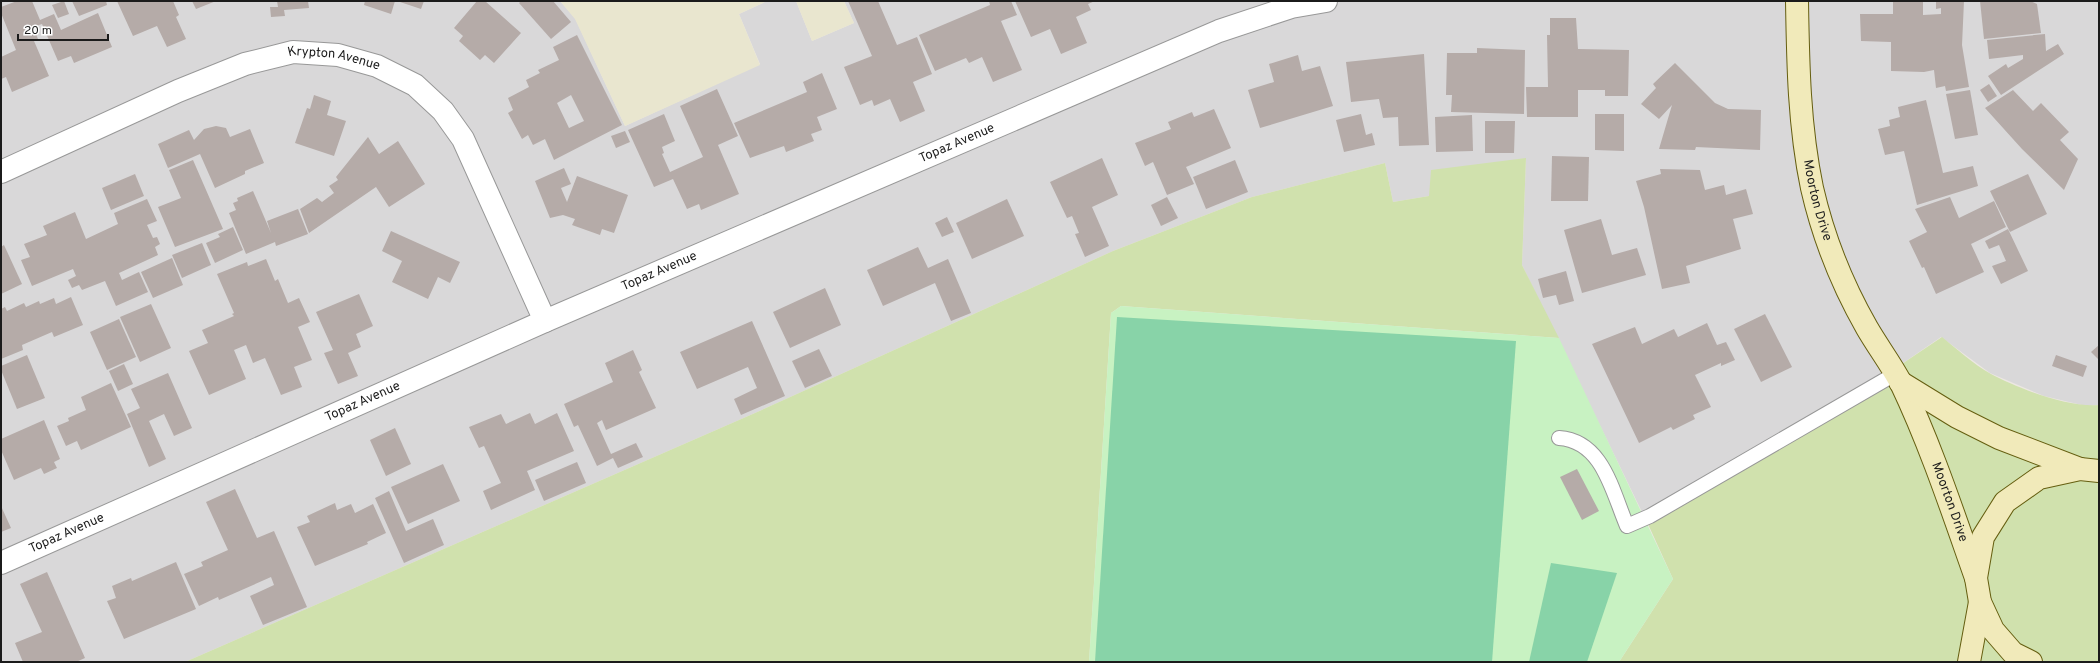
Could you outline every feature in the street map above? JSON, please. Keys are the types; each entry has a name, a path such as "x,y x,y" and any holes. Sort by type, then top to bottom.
{"street":[{"name":"Topaz Avenue","path":"1,563 545,321 1219,31 1291,7 1326,1"},
{"name":"Moorton Drive","path":"1796,1 1799,91 1812,188 1827,238 1848,292 1898,378 1928,446 1976,578"},
{"name":"Krypton Avenue","path":"1,172 178,91 245,64 293,52 338,55 377,66 415,85 443,111 464,139 545,321"},
{"name":"Moorton Drive","path":"1898,378 1957,417 1999,438 2090,470"},
{"path":"2031,662 2013,653 1993,630 1980,602 1976,578 1983,537 2005,502 2039,478 2090,470"},
{"path":"1969,662 1980,602"}],"lane":[{"path":"1558,438 1570,439 1589,448 1598,458 1627,526 1650,516 1898,378"}],"shaded area":[{"path":"1,1 560,1 575,18 625,126 760,64 739,14 767,1 796,1 812,41 854,23 844,1 2099,1 2099,405 2086,406 2044,396 1990,373 1941,337 1890,372 1642,512 1522,265 1526,159 1429,196 1393,202 1385,163 1252,197 1113,251 755,413 185,662 1,662"},
{"path":"560,1 767,1 739,14 760,65 625,126 575,19"},
{"path":"796,1 844,1 854,23 812,41"}],"green space":[{"path":"1526,158 1522,265 1559,338 1121,306 1111,313 1089,662 185,662 755,413 1113,251 1252,197 1385,163 1393,202 1429,196 1431,170"},
{"path":"1121,306 1559,338 1673,579 1619,662 1089,662 1111,313"},
{"path":"1117,317 1516,341 1492,662 1095,662"},
{"path":"1942,337 1984,370 2015,385 2058,400 2087,405 2099,405 2099,662 1619,662 1673,579 1648,524 1890,372"},
{"path":"1551,563 1617,573 1587,662 1529,662"}],"building":[{"path":"17,1 32,1 40,20 54,14 61,30 98,13 112,47 74,63 71,56 58,61 42,24 33,27 38,39 34,41 49,76 12,92 6,77 1,79 1,57 16,50 1,13 1,7"},
{"path":"64,1 69,14 58,18 52,5"},
{"path":"72,1 106,1 107,5 79,16"},
{"path":"117,1 173,1 179,15 176,17 186,39 167,47 157,26 133,36"},
{"path":"192,1 216,1 196,9"},
{"path":"277,1 308,1 309,8 284,10 285,16 271,17 270,7 278,7"},
{"path":"365,1 395,1 391,14 364,5"},
{"path":"397,1 424,1 421,9"},
{"path":"477,1 485,1 521,33 494,63 485,55 480,60 459,41 463,36 454,28"},
{"path":"521,1 553,1 571,22 551,39 519,3"},
{"path":"848,1 878,1 897,45 917,37 932,74 913,82 925,111 900,122 890,99 874,106 872,100 860,105 844,67 872,56"},
{"path":"989,1 1011,1 1017,15 1001,21 1022,70 993,82 982,57 969,63 966,58 935,71 919,35 990,5"},
{"path":"1015,1 1095,1 1088,4 1091,10 1076,17 1087,43 1061,54 1050,29 1031,37"},
{"path":"1893,1 1923,1 1923,15 1941,14 1941,8 1936,9 1936,1 1964,1 1962,45 1969,87 1946,91 1945,86 1936,88 1934,70 1924,72 1891,71 1891,42 1861,41 1860,14 1893,14"},
{"path":"1980,1 2030,1 2037,4 2041,33 1984,39"},
{"path":"1550,18 1576,18 1578,49 1629,50 1628,96 1605,96 1605,90 1578,90 1578,117 1527,117 1526,87 1548,87 1547,35 1550,35"},
{"path":"2045,34 2046,51 2058,44 2064,54 2001,95 1988,76 2006,64 2008,68 2023,59 2023,55 1989,59 1987,40"},
{"path":"577,35 622,125 554,160 545,139 533,145 528,135 522,139 508,113 513,110 508,98 529,87 526,80 540,73 538,70 559,60 553,47","holes":["571,95 584,121 569,128 557,103"]},
{"path":"1477,48 1525,50 1524,114 1451,112 1452,95 1446,95 1447,53 1477,53"},
{"path":"1424,54 1429,145 1399,146 1398,117 1383,118 1379,99 1351,102 1346,62"},
{"path":"1298,55 1302,71 1320,66 1333,106 1260,128 1248,90 1274,82 1269,64"},
{"path":"1675,63 1715,103 1728,109 1761,110 1760,150 1696,147 1695,150 1659,149 1672,105 1659,119 1641,104 1656,88 1653,84"},
{"path":"822,73 837,109 817,117 822,130 811,134 814,141 786,152 784,146 750,158 734,123 807,92 803,82"},
{"path":"1989,84 1997,96 1988,102 1980,90"},
{"path":"717,89 738,136 718,145 739,194 701,210 699,204 687,209 673,179 654,187 628,130 664,114 675,141 662,147 664,153 662,154 670,172 703,157 680,106"},
{"path":"1970,90 1978,135 1955,139 1946,94"},
{"path":"2013,90 2033,111 2041,103 2069,132 2060,140 2078,159 2064,190 2022,149 1985,108"},
{"path":"314,95 331,101 327,115 346,121 334,156 295,143 307,108 310,109"},
{"path":"1926,100 1943,173 1973,166 1978,186 1917,205 1904,151 1885,155 1878,129 1890,126 1889,120 1900,117 1898,107"},
{"path":"1214,109 1231,148 1186,167 1194,184 1167,195 1153,162 1145,166 1135,143 1171,129 1168,122 1192,112 1194,117"},
{"path":"1361,114 1366,135 1372,133 1375,145 1344,152 1336,120"},
{"path":"1595,114 1624,114 1624,151 1595,150"},
{"path":"1472,115 1473,151 1436,152 1435,117"},
{"path":"1485,121 1515,121 1514,153 1485,153"},
{"path":"216,126 226,128 230,137 250,129 264,163 245,171 245,174 215,188 200,154 168,168 158,144 189,130 194,140 204,129"},
{"path":"625,131 630,142 616,148 611,136"},
{"path":"368,137 379,154 398,141 425,184 389,207 376,187 309,233 300,209 317,198 322,202 334,193 329,186 338,180 336,177"},
{"path":"1552,156 1589,157 1588,201 1551,201"},
{"path":"1102,158 1118,195 1092,207 1109,246 1085,257 1075,234 1079,233 1072,216 1067,218 1050,182"},
{"path":"193,160 223,229 175,247 158,207 181,198 169,170"},
{"path":"1235,160 1248,192 1206,209 1193,177"},
{"path":"564,168 571,184 561,188 567,202 577,176 628,195 614,233 602,229 600,235 572,225 575,219 563,215 550,218 535,181"},
{"path":"1660,169 1700,170 1705,190 1724,185 1726,195 1746,189 1753,214 1733,219 1741,249 1686,266 1690,283 1662,289 1644,207 1636,181 1661,174"},
{"path":"135,174 144,196 111,210 102,188"},
{"path":"2028,174 2047,214 2010,232 1990,191"},
{"path":"253,191 271,233 267,221 298,209 308,234 276,246 275,242 246,254 229,213 236,210 233,203 238,201 237,198"},
{"path":"1167,197 1178,218 1161,226 1151,205"},
{"path":"1950,197 1959,218 1994,201 2006,227 1971,244 1984,272 1936,294 1924,267 1922,268 1909,241 1927,232 1915,209"},
{"path":"147,199 157,221 147,225 153,238 157,237 160,244 155,247 158,255 119,273 122,280 139,272 148,292 116,306 105,281 82,290 79,285 72,288 68,280 76,276 73,269 32,286 21,260 30,257 24,244 47,235 43,226 75,212 86,239 118,224 114,213"},
{"path":"1007,199 1024,236 972,259 956,223"},
{"path":"947,217 954,232 942,237 935,223"},
{"path":"1601,219 1612,255 1637,248 1646,275 1582,293 1564,230"},
{"path":"233,227 243,250 215,263 206,243 220,237 218,234"},
{"path":"2008,229 2028,271 2001,284 1992,266 2006,261 1999,245 1989,249 1985,241"},
{"path":"391,231 460,262 450,283 438,277 428,299 392,282 402,261 382,251"},
{"path":"202,243 211,265 182,278 172,255"},
{"path":"4,245 22,284 1,294 1,247"},
{"path":"918,247 928,268 948,259 971,313 951,321 935,283 883,306 867,270"},
{"path":"172,258 183,285 153,298 141,272"},
{"path":"266,259 275,281 278,279 288,303 299,298 310,322 298,327 312,360 294,367 302,387 281,395 265,358 253,363 246,345 234,350 246,379 209,395 189,351 208,343 202,330 234,316 217,274 247,262 248,266"},
{"path":"1566,271 1574,301 1559,305 1556,295 1543,298 1538,279"},
{"path":"825,288 841,325 790,348 773,312"},
{"path":"359,294 373,326 356,334 361,347 348,353 358,376 338,384 324,353 333,350 316,312"},
{"path":"71,297 83,325 54,337 52,332 22,345 23,350 1,359 1,309 5,307 7,311 24,303 26,307 39,301 40,304 54,298 56,304"},
{"path":"151,304 171,348 140,362 120,317"},
{"path":"1765,314 1792,367 1761,382 1734,329"},
{"path":"119,319 136,357 107,370 90,332"},
{"path":"752,321 785,396 741,415 734,399 757,388 748,367 697,389 680,352"},
{"path":"1707,323 1717,345 1726,342 1735,360 1721,366 1721,363 1695,375 1711,407 1693,415 1695,419 1673,430 1671,427 1639,443 1592,344 1635,327 1642,344 1674,329 1678,337"},
{"path":"2099,345 2099,360 2091,352"},
{"path":"819,349 832,376 805,388 792,361"},
{"path":"633,350 642,370 639,372 656,408 606,430 602,420 597,423 611,454 636,443 643,457 618,468 613,458 597,466 578,425 574,427 564,404 613,382 605,363"},
{"path":"27,355 45,398 17,409 1,370 1,366"},
{"path":"2056,355 2087,366 2083,377 2052,366"},
{"path":"124,364 133,384 118,391 109,371"},
{"path":"168,373 192,428 174,436 164,414 149,421 166,459 149,467 127,414 140,408 131,389"},
{"path":"111,383 131,427 81,450 77,441 66,446 57,426 69,421 68,418 86,410 81,397"},
{"path":"530,413 535,424 557,413 574,451 527,471 535,490 491,510 483,491 501,483 484,446 479,448 469,427 501,414 506,424"},
{"path":"44,420 60,459 54,462 57,468 44,474 41,468 14,480 1,450 1,439"},
{"path":"395,428 411,464 386,476 370,440"},
{"path":"577,462 586,483 544,501 535,480"},
{"path":"443,464 460,501 408,524 391,487"},
{"path":"1577,469 1599,511 1582,520 1560,477"},
{"path":"235,489 257,538 274,531 307,607 263,625 250,596 274,585 271,577 219,600 218,597 199,606 184,574 203,566 201,562 228,550 206,502"},
{"path":"389,491 406,531 433,519 444,545 404,563 375,498"},
{"path":"335,503 337,510 351,504 355,513 373,504 386,533 367,542 368,544 315,566 297,527 310,522 307,516"},
{"path":"1,506 11,528 1,532"},
{"path":"176,562 196,609 124,639 107,601 116,598 112,586 131,578 132,581"},
{"path":"47,572 85,658 76,662 23,662 15,643 42,632 20,584"}]}
